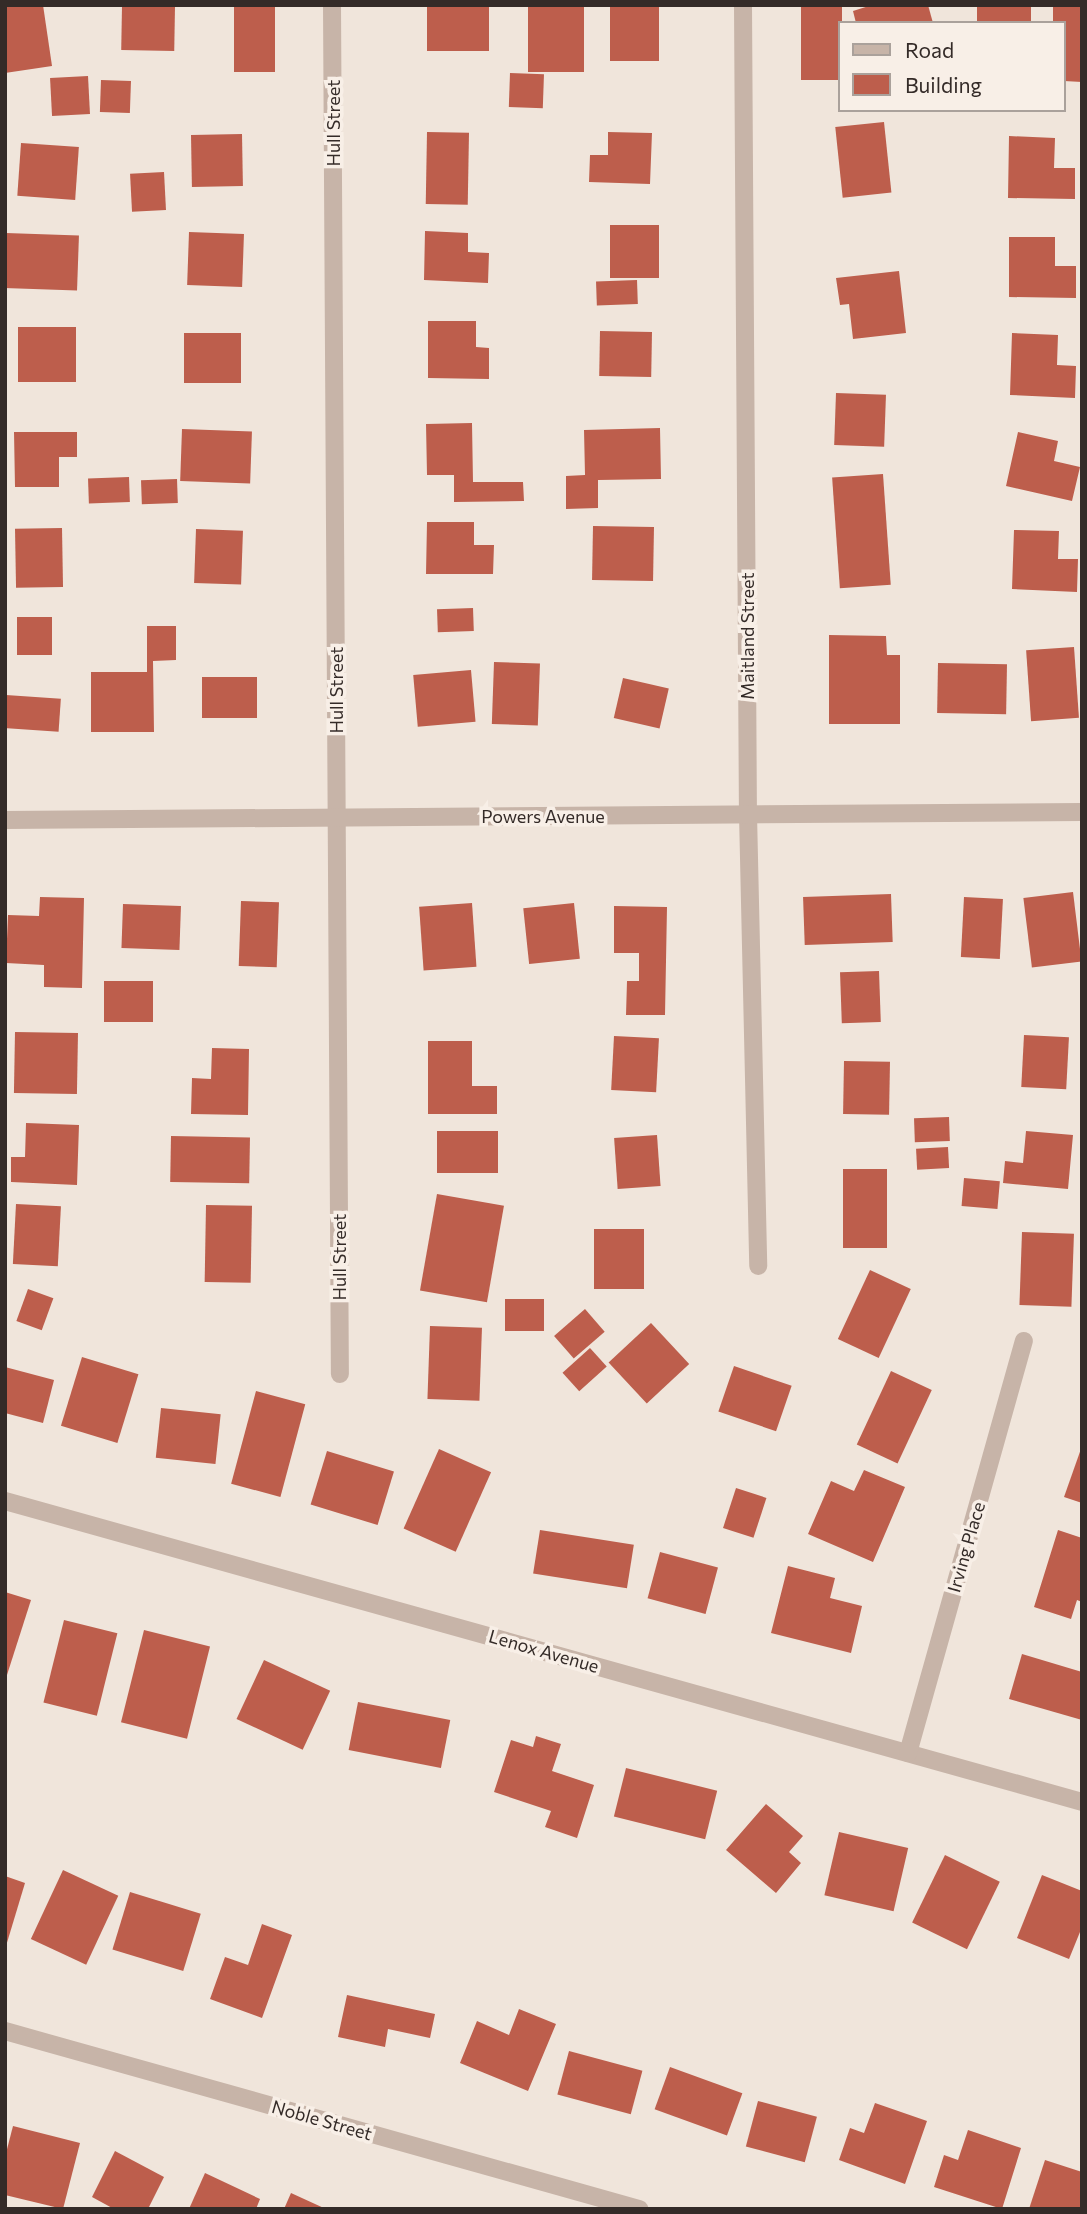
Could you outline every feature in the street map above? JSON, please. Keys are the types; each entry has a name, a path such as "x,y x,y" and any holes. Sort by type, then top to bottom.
{"street":[{"name":"Hull Street","path":"332,5 340,1374"},
{"name":"Maitland Street","path":"743,5 748,814 758,1266"},
{"name":"Powers Avenue","path":"5,820 1082,812"},
{"name":"Irving Place","path":"908,1754 1024,1341"},
{"name":"Lenox Avenue","path":"5,1500 1082,1802"},
{"name":"Noble Street","path":"5,2031 639,2209"}],"building":[{"path":"5,5 43,5 52,66 5,73"},
{"path":"234,5 275,5 275,72 234,72"},
{"path":"427,5 489,5 489,51 427,51"},
{"path":"528,5 584,5 584,72 528,72"},
{"path":"610,5 659,5 659,61 610,61"},
{"path":"801,5 842,5 842,21 838,21 838,80 801,80"},
{"path":"872,5 928,5 932,21 856,21 853,11"},
{"path":"977,5 1031,5 1031,21 977,21"},
{"path":"1053,5 1082,5 1082,82 1066,81 1066,21 1053,21"},
{"path":"122,6 175,7 174,51 121,50"},
{"path":"510,73 544,74 543,108 509,107"},
{"path":"88,76 90,114 52,116 50,78"},
{"path":"101,80 131,81 130,113 100,112"},
{"path":"884,122 891,193 843,198 835,127"},
{"path":"427,132 469,133 468,205 426,204"},
{"path":"608,132 652,133 650,184 589,182 590,155 608,155"},
{"path":"242,134 243,186 192,187 191,135"},
{"path":"1009,136 1055,138 1054,168 1075,168 1075,199 1008,198"},
{"path":"21,143 79,147 75,200 17,196"},
{"path":"164,172 166,210 132,212 130,174"},
{"path":"610,225 659,225 659,278 610,278"},
{"path":"425,231 468,233 468,252 489,253 488,283 424,280"},
{"path":"189,232 244,234 242,287 187,285"},
{"path":"6,233 79,236 77,291 5,288"},
{"path":"1009,237 1055,237 1055,266 1076,266 1076,298 1009,297"},
{"path":"899,271 906,333 853,339 849,304 840,305 836,278"},
{"path":"637,280 638,304 597,305 596,281"},
{"path":"428,321 476,321 476,347 489,348 489,379 428,378"},
{"path":"18,327 76,327 76,382 18,382"},
{"path":"600,331 652,332 651,377 599,376"},
{"path":"184,333 241,333 241,383 184,383"},
{"path":"1012,333 1058,335 1057,365 1076,366 1075,398 1010,395"},
{"path":"836,393 886,395 884,447 834,445"},
{"path":"472,423 473,482 523,482 524,501 454,502 454,475 427,475 426,424"},
{"path":"660,428 661,479 598,480 598,508 566,509 566,476 585,475 584,430"},
{"path":"182,429 252,431 250,483 180,481"},
{"path":"14,432 77,432 77,457 59,457 59,487 15,487"},
{"path":"1018,432 1058,441 1054,461 1080,467 1072,501 1006,486"},
{"path":"883,474 891,585 840,588 832,478"},
{"path":"129,477 130,502 89,503 88,478"},
{"path":"177,479 178,503 142,504 141,480"},
{"path":"427,522 474,522 474,545 494,545 493,574 426,574"},
{"path":"593,526 654,527 653,581 592,580"},
{"path":"62,528 63,587 16,588 15,529"},
{"path":"196,529 243,531 241,585 194,583"},
{"path":"1014,530 1059,531 1058,559 1078,559 1077,592 1012,589"},
{"path":"473,608 474,631 438,632 437,609"},
{"path":"17,617 52,617 52,655 17,655"},
{"path":"147,626 176,626 176,660 153,661 154,732 91,732 91,672 147,672"},
{"path":"829,635 886,636 887,655 900,655 900,724 829,724"},
{"path":"1074,647 1079,718 1031,721 1026,650"},
{"path":"494,662 540,664 538,726 492,724"},
{"path":"938,663 1007,664 1006,714 937,713"},
{"path":"471,670 476,722 418,727 413,675"},
{"path":"202,677 257,677 257,718 202,718"},
{"path":"623,678 669,689 660,729 614,718"},
{"path":"6,695 61,699 59,732 5,728"},
{"path":"1073,892 1082,961 1032,968 1023,898"},
{"path":"891,894 893,942 805,945 803,897"},
{"path":"40,897 84,898 82,988 44,987 44,965 6,963 8,915 39,916"},
{"path":"964,897 1003,899 1000,959 961,957"},
{"path":"241,901 279,902 277,967 239,966"},
{"path":"472,903 476,967 424,971 419,907"},
{"path":"574,903 580,959 529,964 523,908"},
{"path":"123,904 181,906 179,950 121,948"},
{"path":"614,906 667,907 665,1015 626,1015 627,981 639,981 639,953 614,953"},
{"path":"879,971 881,1022 842,1023 840,972"},
{"path":"104,981 153,981 153,1022 104,1022"},
{"path":"15,1032 78,1033 77,1094 14,1093"},
{"path":"1024,1035 1069,1037 1066,1089 1021,1087"},
{"path":"614,1036 659,1038 656,1092 611,1090"},
{"path":"428,1041 472,1041 472,1086 497,1086 497,1114 428,1114"},
{"path":"212,1048 249,1049 248,1115 191,1114 192,1078 211,1079"},
{"path":"844,1061 890,1062 889,1115 843,1114"},
{"path":"949,1117 950,1141 915,1142 914,1118"},
{"path":"26,1123 79,1125 77,1185 11,1182 11,1157 25,1157"},
{"path":"437,1131 498,1131 498,1173 437,1173"},
{"path":"1026,1131 1073,1135 1068,1189 1003,1183 1005,1161 1023,1163"},
{"path":"657,1135 661,1186 618,1189 614,1138"},
{"path":"171,1136 250,1137 249,1183 170,1182"},
{"path":"948,1147 949,1168 917,1170 916,1149"},
{"path":"843,1169 887,1169 887,1248 843,1248"},
{"path":"964,1178 1000,1181 997,1209 962,1206"},
{"path":"437,1194 504,1206 487,1302 420,1291"},
{"path":"16,1204 61,1206 58,1266 13,1264"},
{"path":"206,1205 252,1206 251,1283 205,1282"},
{"path":"594,1229 644,1229 644,1289 594,1289"},
{"path":"1022,1232 1074,1234 1071,1307 1019,1305"},
{"path":"870,1270 911,1289 879,1358 838,1339"},
{"path":"28,1289 53,1298 42,1330 16,1321"},
{"path":"505,1299 544,1299 544,1331 505,1331"},
{"path":"585,1309 605,1332 574,1359 554,1336"},
{"path":"651,1323 689,1364 647,1404 609,1363"},
{"path":"430,1326 482,1328 479,1401 427,1399"},
{"path":"590,1348 607,1367 579,1391 563,1373"},
{"path":"82,1357 138,1374 117,1443 61,1426"},
{"path":"734,1366 792,1386 776,1431 718,1411"},
{"path":"5,1367 54,1380 43,1423 5,1413"},
{"path":"891,1371 932,1390 898,1463 857,1444"},
{"path":"256,1391 305,1404 280,1497 231,1484"},
{"path":"161,1408 221,1414 215,1464 156,1458"},
{"path":"1082,1446 1082,1503 1064,1497"},
{"path":"439,1449 491,1472 456,1552 404,1528"},
{"path":"327,1451 394,1471 378,1525 311,1505"},
{"path":"864,1470 905,1487 873,1562 808,1534 831,1481 854,1491"},
{"path":"736,1488 766,1498 753,1538 723,1528"},
{"path":"540,1530 634,1545 627,1588 533,1573"},
{"path":"1058,1530 1082,1538 1082,1602 1077,1600 1071,1619 1034,1607"},
{"path":"660,1552 718,1568 706,1614 648,1598"},
{"path":"788,1566 835,1578 830,1598 862,1606 851,1653 771,1633"},
{"path":"5,1592 31,1600 6,1678 5,1678"},
{"path":"64,1620 117,1633 97,1716 43,1702"},
{"path":"144,1630 210,1646 187,1739 121,1722"},
{"path":"1022,1654 1082,1672 1082,1720 1009,1699"},
{"path":"264,1660 330,1691 303,1750 237,1719"},
{"path":"358,1702 450,1720 441,1768 349,1750"},
{"path":"536,1736 561,1744 552,1771 594,1785 577,1838 545,1827 551,1811 494,1792 511,1740 533,1747"},
{"path":"626,1768 717,1791 705,1839 614,1817"},
{"path":"766,1804 803,1836 789,1852 801,1863 776,1893 726,1850"},
{"path":"839,1832 908,1848 894,1911 824,1895"},
{"path":"945,1855 1000,1882 967,1949 912,1922"},
{"path":"63,1870 118,1896 86,1965 31,1939"},
{"path":"1042,1875 1082,1891 1082,1927 1069,1959 1017,1938"},
{"path":"5,1876 25,1883 6,1946 5,1946"},
{"path":"130,1892 201,1914 183,1971 112,1949"},
{"path":"262,1924 292,1935 262,2018 210,1999 225,1957 248,1965"},
{"path":"347,1995 435,2014 430,2038 388,2029 385,2047 338,2037"},
{"path":"519,2009 556,2024 528,2091 460,2063 477,2021 509,2035"},
{"path":"569,2051 642,2071 631,2114 557,2094"},
{"path":"670,2067 742,2093 727,2136 655,2109"},
{"path":"758,2101 817,2117 805,2162 746,2146"},
{"path":"875,2103 927,2121 905,2184 839,2160 850,2128 864,2133"},
{"path":"13,2126 80,2143 63,2209 5,2195 5,2157"},
{"path":"968,2130 1021,2148 1002,2209 934,2187 944,2155 958,2160"},
{"path":"115,2151 164,2177 148,2209 114,2209 92,2197"},
{"path":"1045,2160 1082,2172 1082,2209 1029,2209"},
{"path":"205,2173 260,2199 256,2209 189,2209"},
{"path":"291,2193 326,2209 284,2209"}]}
